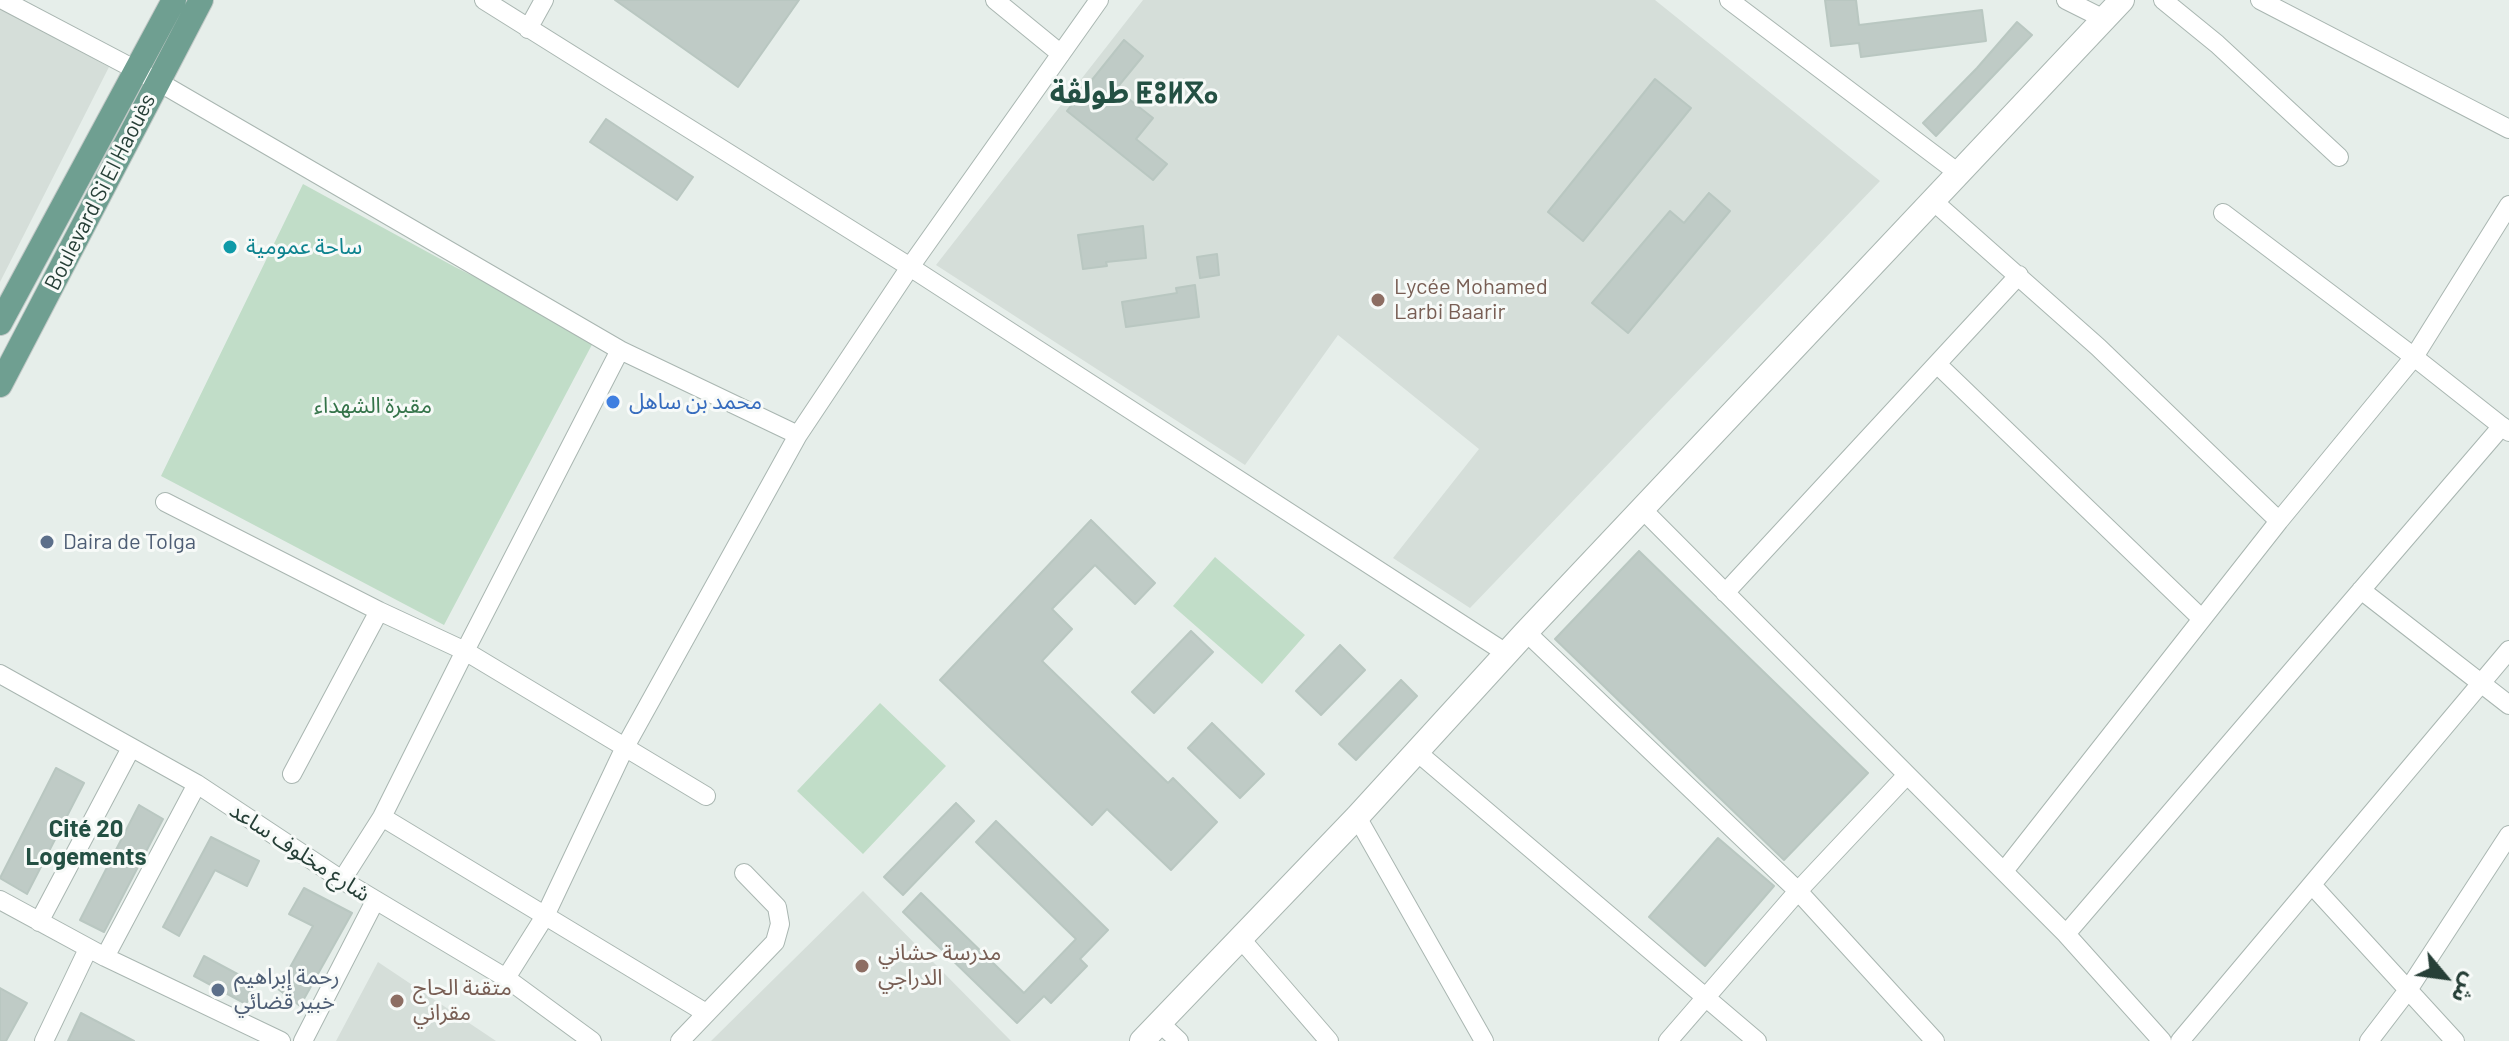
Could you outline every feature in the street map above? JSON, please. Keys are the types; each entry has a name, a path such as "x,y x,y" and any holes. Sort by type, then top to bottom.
{"main road":[{"name":"Boulevard Si El Haouès","path":"0,385 146,76 174,0"},
{"name":"Boulevard Si El Haouès","path":"0,323 146,76 201,0"}],"street":[{"path":"3,0 146,76 620,350 798,435"},
{"path":"484,0 910,267 1506,653"},
{"path":"528,29 544,0"},
{"path":"995,0 1061,54"},
{"path":"506,978 545,916 625,747 798,435 910,267 1099,0"},
{"path":"1729,0 1957,172"},
{"path":"2066,0 2104,19"},
{"path":"1142,1041 1357,817 1506,653 2122,0"},
{"path":"2163,0 2217,44 2339,157"},
{"path":"2260,0 2509,129"},
{"path":"1932,200 2098,347 2279,521"},
{"path":"2004,871 2279,521 2414,357 2509,205"},
{"path":"2066,934 2361,590 2505,429 2223,213"},
{"path":"1725,593 2019,275"},
{"path":"342,880 382,817 620,350"},
{"path":"1937,364 2202,619"},
{"path":"165,502 379,611 465,651 706,796"},
{"path":"1643,510 2066,934 2162,1041"},
{"path":"2361,590 2509,705"},
{"path":"292,774 379,611"},
{"path":"1526,632 1798,891 1935,1041"},
{"path":"2180,1041 2509,650"},
{"name":"شارع مخلوف ساعد","path":"0,674 197,784 375,901 506,978 592,1041"},
{"path":"39,922 131,748"},
{"path":"1417,752 1757,1041"},
{"path":"1668,1041 1798,891 1906,776"},
{"path":"44,1041 197,784"},
{"path":"382,817 706,1013"},
{"path":"1357,817 1484,1041"},
{"path":"2369,1041 2408,990 2509,835"},
{"path":"680,1041 775,942 780,924 777,907 744,873"},
{"path":"2312,885 2455,1041"},
{"path":"0,900 96,953 281,1041"},
{"path":"303,1041 375,901"},
{"path":"1240,938 1329,1041"},
{"path":"1160,1023 1179,1041"}],"shaded area":[{"name":"Lycée Mohamed Larbi Baarir","path":"1143,0 1655,0 1880,181 1470,608 1393,558 1479,449 1338,335 1245,465 936,265"},
{"path":"0,6 109,67 0,282"},
{"name":"مدرسة حشاني الدراجي","path":"863,891 1011,1041 711,1041"},
{"name":"متقنة الحاج مقراني","path":"378,962 496,1041 336,1041"}],"green space":[{"name":"مقبرة الشهداء","path":"303,184 455,267 596,337 444,625 161,476"},
{"path":"1215,557 1305,635 1262,684 1173,606"},
{"path":"880,703 946,766 863,854 797,791"}],"building":[{"path":"615,0 799,0 738,87"},
{"path":"1825,0 1856,0 1859,25 1982,10 1986,41 1861,57 1859,43 1831,46"},
{"path":"2017,22 2032,35 1936,136 1923,123"},
{"path":"1124,40 1143,56 1116,89 1153,118 1136,139 1167,164 1153,180 1067,111"},
{"path":"1655,79 1691,108 1583,241 1548,212"},
{"path":"606,119 693,177 677,200 590,142"},
{"path":"1709,193 1730,211 1628,333 1592,303 1670,211 1684,223"},
{"path":"1143,226 1146,258 1106,262 1107,266 1083,269 1078,235"},
{"path":"1217,254 1219,275 1200,278 1197,257"},
{"path":"1195,285 1199,317 1126,327 1122,302 1177,293 1176,288"},
{"path":"1091,520 1155,583 1135,604 1095,565 1052,609 1072,629 1042,661 1168,783 1173,778 1217,822 1171,870 1107,809 1092,825 940,680"},
{"path":"1639,551 1868,773 1784,860 1555,639"},
{"path":"1191,631 1213,652 1154,713 1132,692"},
{"path":"1340,645 1365,670 1321,715 1296,691"},
{"path":"1401,680 1417,696 1356,760 1339,744"},
{"path":"1212,723 1264,774 1240,798 1188,748"},
{"path":"56,768 84,783 27,894 0,878"},
{"path":"956,803 974,821 903,895 884,877"},
{"path":"139,805 163,819 104,932 80,920"},
{"path":"996,821 1108,930 1080,959 1087,966 1051,1003 1044,996 1017,1023 903,912 921,893 1024,993 1076,939 976,842"},
{"path":"211,837 259,861 247,886 215,870 179,936 163,927"},
{"path":"1718,838 1774,886 1705,966 1649,917"},
{"path":"304,888 352,913 300,1006 278,989 313,926 289,914"},
{"path":"204,956 256,984 246,1004 194,976"},
{"path":"0,988 27,1003 6,1041 0,1041"},
{"path":"81,1013 134,1041 68,1041"}],"place":[{"name":"ساحة عمومية","path":"230,247"},
{"name":"Lycée Mohamed Larbi Baarir","path":"1378,300"},
{"name":"محمد بن ساهل","path":"613,402"},
{"name":"Daira de Tolga","path":"47,542"},
{"name":"مدرسة حشاني الدراجي","path":"862,966"},
{"name":"رحمة إبراهيم خبير قضائي","path":"218,990"},
{"name":"متقنة الحاج مقراني","path":"397,1001"}],"district":[{"name":"طولڤة ⵟⵓⵍⴳⴰ","path":"1134,93"},
{"name":"Cité 20 Logements","path":"86,843"}]}
